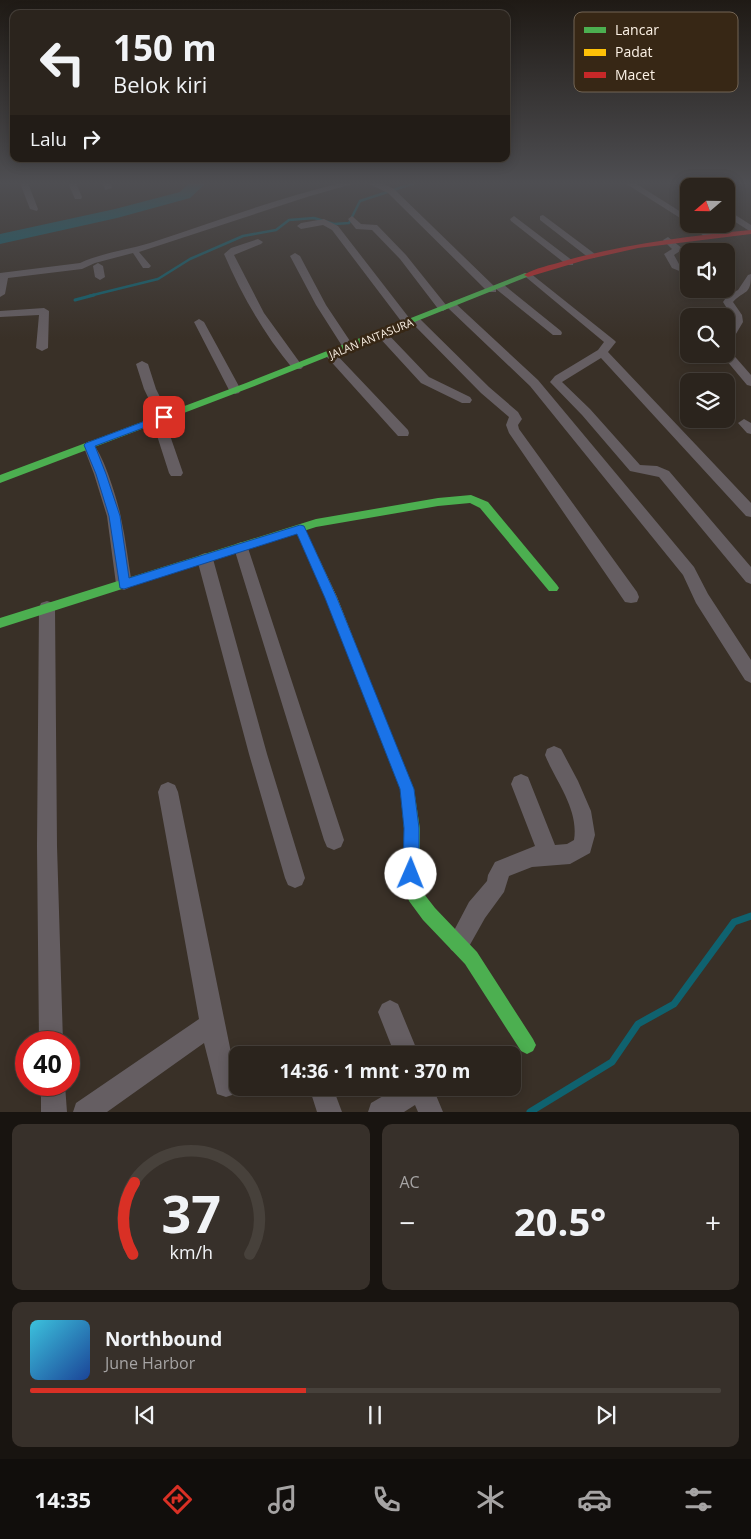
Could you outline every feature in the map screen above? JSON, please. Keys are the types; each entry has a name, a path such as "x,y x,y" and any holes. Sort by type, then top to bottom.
{"main road":[{"name":"JALAN ANTASURA","path":"0,478 297,367 530,276 592,256 668,240 708,235"},
{"path":"0,623 316,523 393,508 471,499 484,505 553,588"},
{"path":"300,529 331,598 407,789 411,806 411,884 414,893 419,903 459,942 527,1046"}],"street":[{"path":"0,294 2,276 51,276 92,261 183,235"},
{"path":"341,235 412,321 514,415 516,419 512,424 512,430 631,597"},
{"path":"382,235 447,307 534,383 569,423 689,571 702,598 751,675"},
{"path":"439,235 496,288 557,333"},
{"path":"534,235 570,263"},
{"path":"565,235 592,256"},
{"path":"174,238 182,246"},
{"path":"668,240 678,249 670,254 675,266 680,268"},
{"path":"258,242 234,250 229,254 269,332 297,367"},
{"path":"82,266 98,266 137,254 146,247"},
{"path":"137,254 146,266"},
{"path":"294,256 321,305 348,347"},
{"path":"98,266 100,277"},
{"path":"530,276 609,341 609,345 602,352 559,379 556,383 586,412 635,468 641,470 654,469 664,474 751,578"},
{"path":"729,308 728,302 732,296 742,292 751,277"},
{"path":"0,314 44,311 42,348"},
{"path":"735,313 738,318 735,328"},
{"path":"199,322 235,390"},
{"path":"382,333 425,380 466,400"},
{"path":"602,352 751,512"},
{"path":"330,354 403,433"},
{"path":"735,363 751,382"},
{"path":"142,364 161,418 176,474"},
{"path":"89,445 106,488 114,516 124,584"},
{"path":"241,548 334,840"},
{"path":"205,559 258,754 295,878"},
{"path":"47,608 47,855 51,1031"},
{"path":"459,942 477,910 497,885 498,875 502,869 532,858 562,855 583,846 586,838 577,801 554,755"},
{"path":"521,784 549,856"},
{"path":"168,792 212,1024 226,1085"},
{"path":"390,1012 404,1046"},
{"path":"85,1112 212,1024"},
{"path":"53,1096 54,1112"},
{"path":"380,1112 407,1096"},
{"path":"424,1096 431,1112"}],"waterway":[{"path":"0,239 18,235"},
{"path":"89,296 158,279 190,259 249,235"},
{"path":"75,300 94,295"},
{"path":"530,1112 612,1062 638,1024 674,1004 734,922 751,916"}],"traffic: fast":[{"path":"0,479 249,385 528,275"},
{"path":"0,623 316,523 438,502 471,499 484,505 553,588"},
{"path":"364,681 407,789 412,829 411,884 415,895 429,914 471,958 527,1045"}],"traffic: slow":[{"path":"300,529 331,597 364,681"}],"traffic: jam":[{"path":"528,275 583,258 638,246 724,235"}],"route":[{"path":"164,417 89,445 109,495 119,545 124,584 300,529 314,556 407,789 411,806 411,874"}]}
